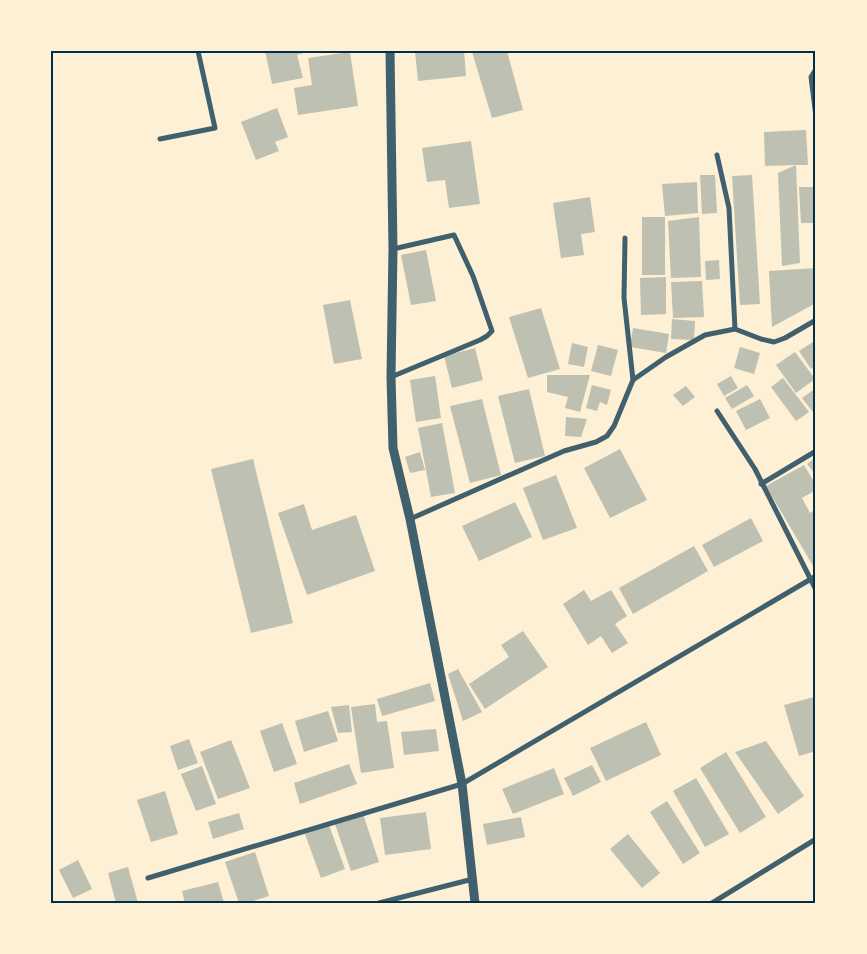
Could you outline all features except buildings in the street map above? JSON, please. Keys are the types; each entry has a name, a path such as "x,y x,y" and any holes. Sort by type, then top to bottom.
{"street":[{"path":"160,140 215,128 198,51"},
{"path":"390,51 393,249 391,377 393,448 410,519 462,784 474,903"},
{"path":"816,70 810,77 816,117"},
{"path":"717,155 729,208 735,329"},
{"path":"391,377 480,340 488,336 492,331 473,276 454,235 393,249"},
{"path":"410,519 564,451 596,442 607,436 614,426 633,380 624,298 625,238"},
{"path":"633,380 666,357 705,335 735,329 761,340 774,342 785,338 816,320"},
{"path":"717,411 754,469 816,590"},
{"path":"761,484 816,451"},
{"path":"148,878 462,784 816,576"},
{"path":"712,903 816,839"},
{"path":"379,903 472,879"}]}
